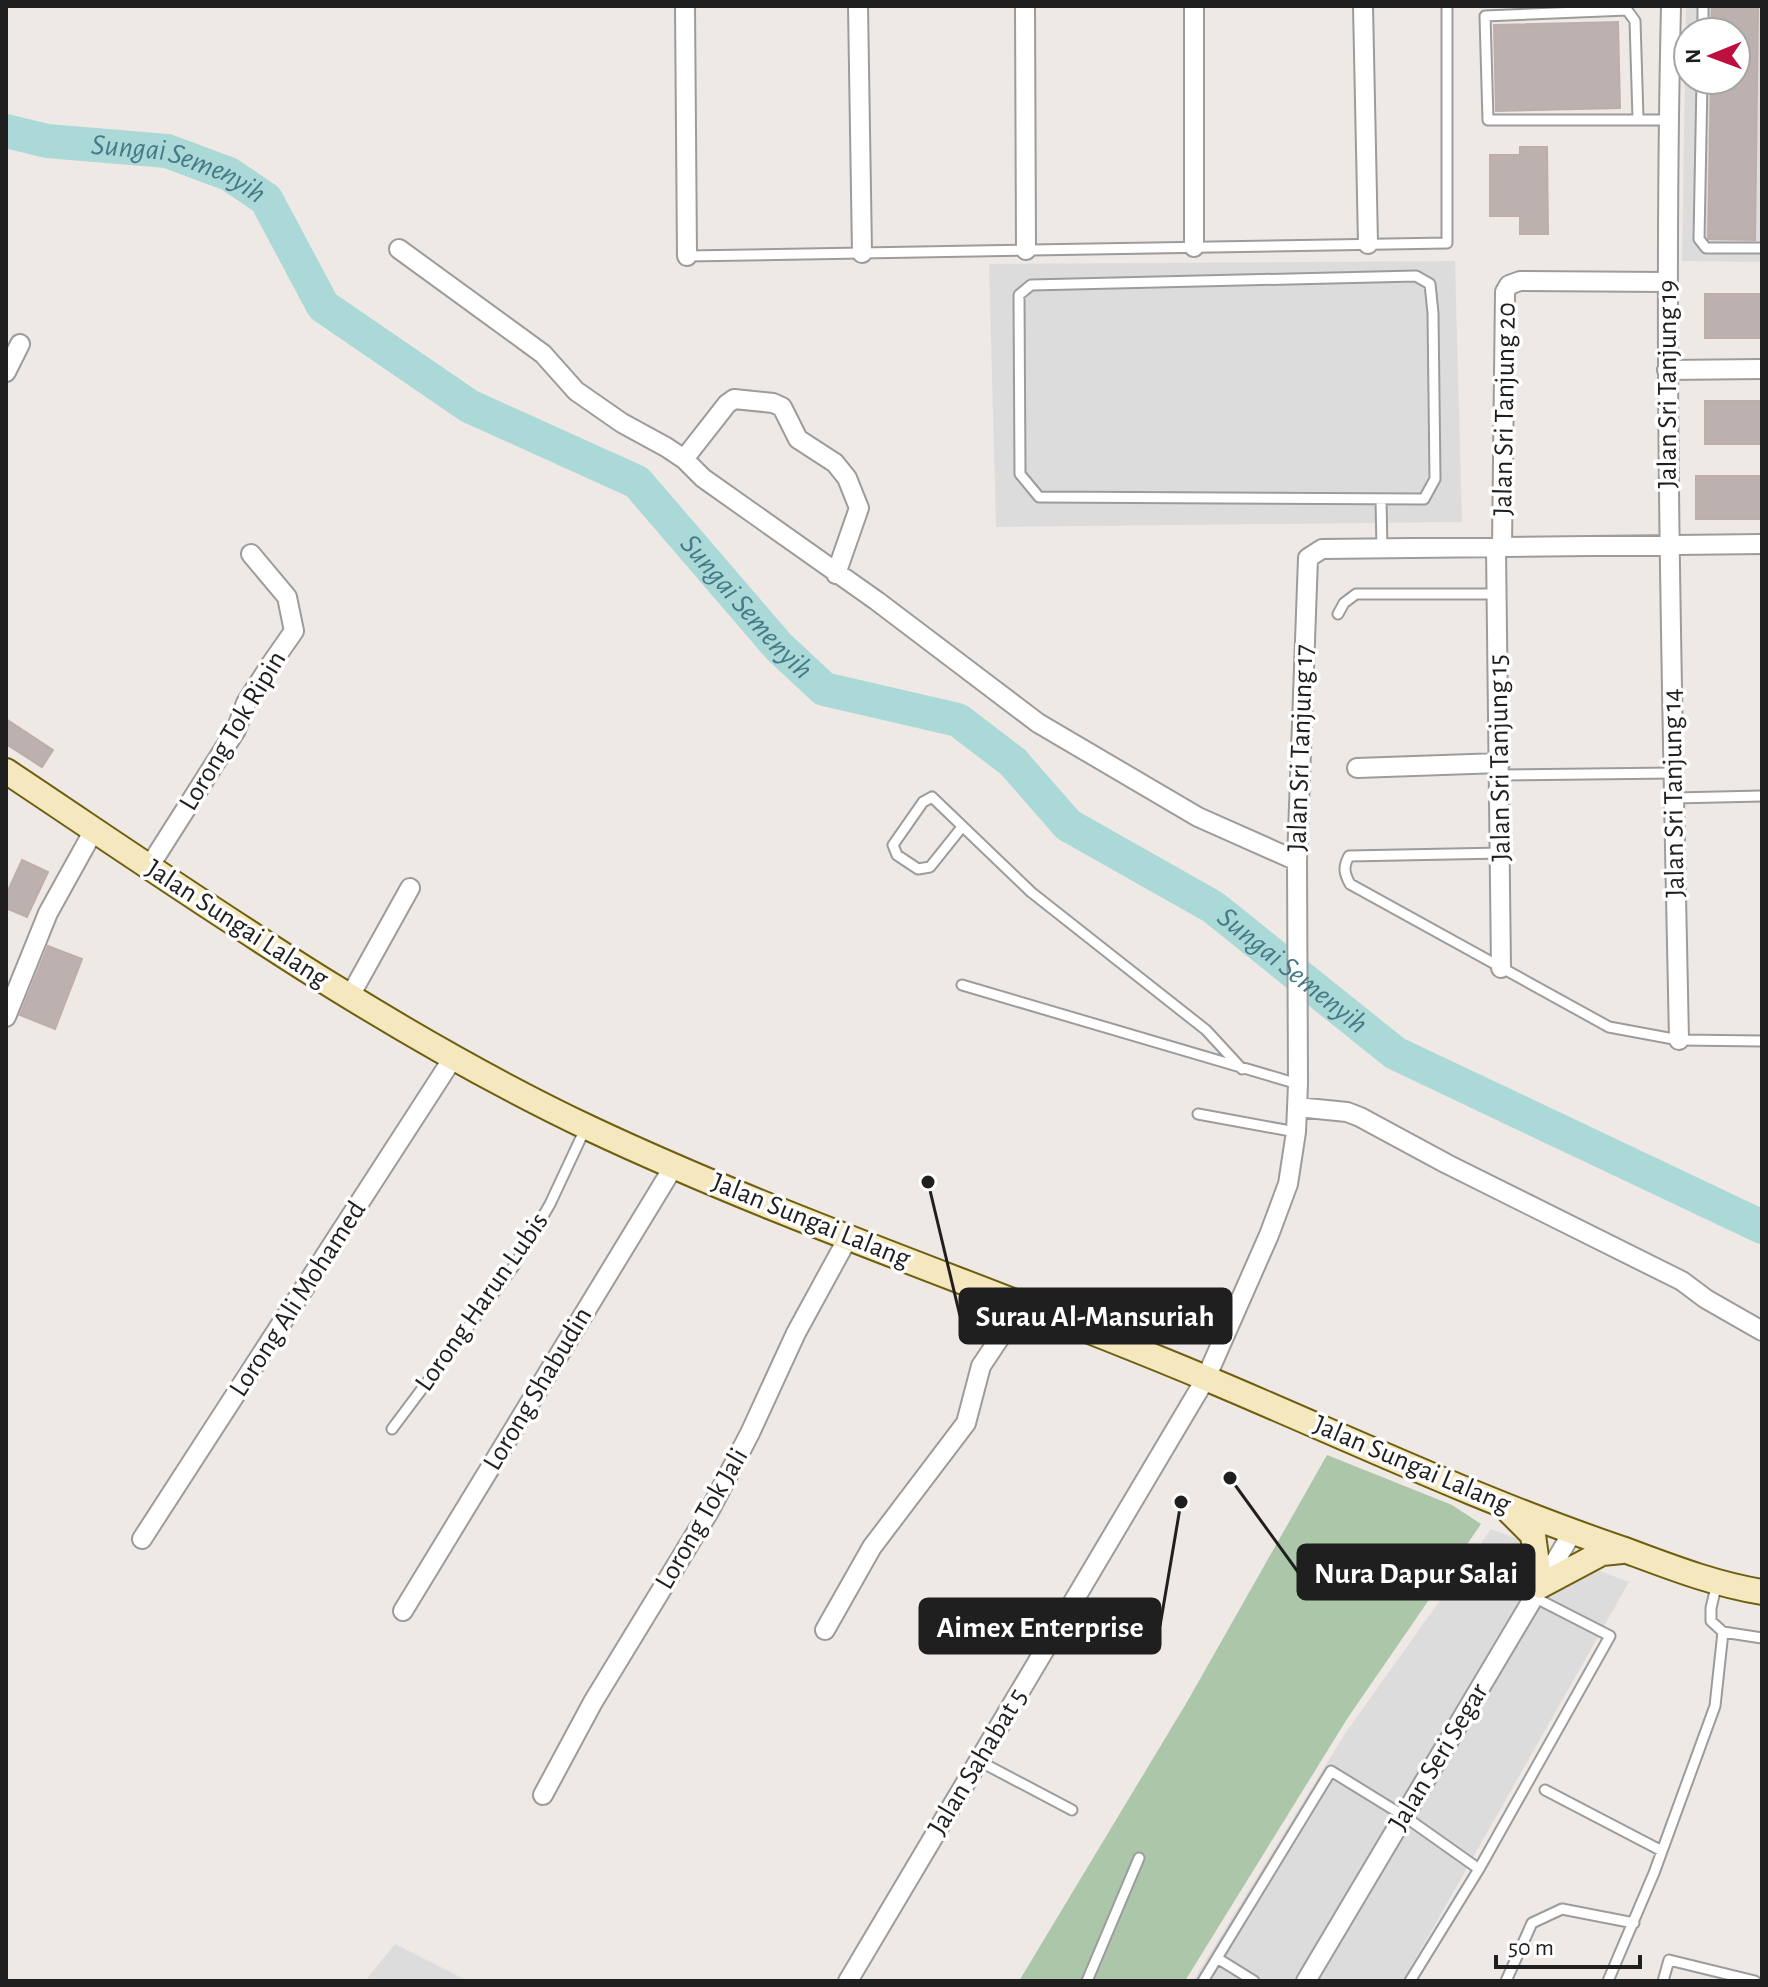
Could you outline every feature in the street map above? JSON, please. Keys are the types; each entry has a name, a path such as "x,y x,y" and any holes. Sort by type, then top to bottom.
{"street":[{"path":"685,6 687,256"},
{"path":"858,6 862,253"},
{"path":"1025,6 1026,250"},
{"path":"1194,6 1194,247"},
{"path":"1363,6 1368,244"},
{"name":"Jalan Sri Tanjung 19","path":"1668,545 1667,222 1671,6"},
{"path":"399,249 543,354 576,391 622,423 684,459 703,478 877,601 1038,723 1198,817 1297,861"},
{"name":"Jalan Sri Tanjung 20","path":"1499,548 1505,292 1509,285 1520,281 1667,282"},
{"path":"6,372 20,344"},
{"path":"1667,370 1762,369"},
{"path":"684,459 709,425 734,399 773,403 782,407 798,439 835,463 847,478 859,508 836,574"},
{"name":"Jalan Sri Tanjung 17","path":"1206,1378 1288,1184 1296,1132 1297,861 1308,558 1322,549 1762,544"},
{"name":"Jalan Sri Tanjung 14","path":"1668,545 1679,1040"},
{"name":"Jalan Sri Tanjung 15","path":"1499,548 1501,968"},
{"name":"Lorong Tok Ripin","path":"149,867 236,730 246,703 294,631 287,597 251,554"},
{"path":"1357,768 1500,769"},
{"name":"Jalan Sungai Lalang","path":"6,771 350,996 453,1058 587,1127 674,1166 1206,1378 1572,1533 1717,1583 1762,1592"},
{"path":"6,1017 48,913 94,830"},
{"path":"350,996 410,888"},
{"name":"Lorong Ali Mohamed","path":"142,1539 453,1058"},
{"path":"1297,1107 1347,1112 1360,1117 1682,1281 1706,1299 1762,1331"},
{"name":"Lorong Shabudin","path":"403,1611 674,1166"},
{"name":"Lorong Tok Jali","path":"543,1795 593,1702 710,1510 796,1333 849,1236"},
{"path":"825,1630 872,1547 966,1423 981,1366 1001,1336 1015,1302"},
{"name":"Jalan Sahabat 5","path":"848,1981 1206,1378"},
{"path":"1500,1503 1533,1535 1538,1591 1602,1553 1624,1550"},
{"name":"Jalan Seri Segar","path":"1306,1981 1572,1533"}],"lane":[{"path":"687,256 1447,243 1447,6"},
{"path":"1638,118 1635,21 1627,10 1485,16 1488,120 1669,120"},
{"path":"1702,96 1699,239 1706,248 1762,248"},
{"path":"1416,276 1430,284 1433,313 1435,479 1424,499 1381,499 1039,497 1020,474 1019,295 1031,285 1416,276"},
{"path":"1381,499 1382,549"},
{"name":"Jalan Sri Tanjung 17","path":"1338,614 1344,603 1356,594 1497,594"},
{"path":"1500,769 1673,773"},
{"path":"1674,798 1762,796"},
{"path":"962,827 930,867 918,869 897,855 893,845 923,802 932,797 1031,892 1206,1030 1242,1069"},
{"path":"1502,853 1349,856 1344,865 1345,875 1350,884 1609,1027 1679,1040 1762,1041"},
{"path":"962,985 1298,1084"},
{"path":"1198,1114 1296,1132"},
{"name":"Lorong Harun Lubis","path":"392,1429 514,1266 550,1204 587,1127"},
{"path":"1410,1981 1479,1869 1610,1636 1538,1591 1479,1569"},
{"path":"1717,1583 1711,1621 1723,1632 1762,1638"},
{"path":"1608,1981 1634,1923 1715,1706 1723,1632"},
{"path":"979,1761 1072,1810"},
{"path":"1203,1981 1331,1771 1404,1816 1479,1869"},
{"path":"1545,1790 1662,1851"},
{"path":"1087,1981 1139,1858"},
{"path":"1506,1981 1532,1923 1562,1909 1634,1923"},
{"path":"1217,1958 1254,1981"},
{"path":"1663,1981 1669,1960 1755,1981"}],"shaded area":[{"path":"1686,6 1762,6 1762,262 1682,261 1685,96 1752,96 1752,16 1686,16"},
{"path":"1455,261 1462,522 996,527 989,264"},
{"path":"1491,1529 1629,1582 1403,1981 1193,1981 1346,1732"},
{"path":"395,1944 468,1981 365,1981"}],"green space":[{"path":"1327,1455 1452,1505 1481,1524 1347,1719 1185,1981 1019,1981 1187,1702"}],"building":[{"path":"1712,6 1758,6 1755,240 1708,239 1711,96 1752,96 1752,16 1712,16"},
{"path":"1618,22 1620,108 1496,111 1494,25"},
{"path":"1520,147 1547,147 1548,234 1520,234 1520,216 1490,216 1490,155 1520,155"},
{"path":"1705,294 1762,294 1762,338 1705,338"},
{"path":"1705,401 1762,401 1762,444 1705,444"},
{"path":"1696,476 1762,476 1762,519 1696,519"},
{"path":"6,719 53,750 42,767 6,744"},
{"path":"22,860 48,872 27,917 6,908 6,895"},
{"path":"48,946 82,959 55,1029 20,1015"}],"waterway":[{"name":"Sungai Semenyih","path":"6,131 47,141 167,151 229,174 266,199 323,306 469,406 637,482 779,647 824,689 958,720 1013,762 1068,825 1213,907 1395,1053 1762,1227"}],"place":[{"name":"Surau Al-Mansuriah","path":"928,1182"},
{"name":"Nura Dapur Salai","path":"1230,1478"},
{"name":"Aimex Enterprise","path":"1181,1502"}]}
